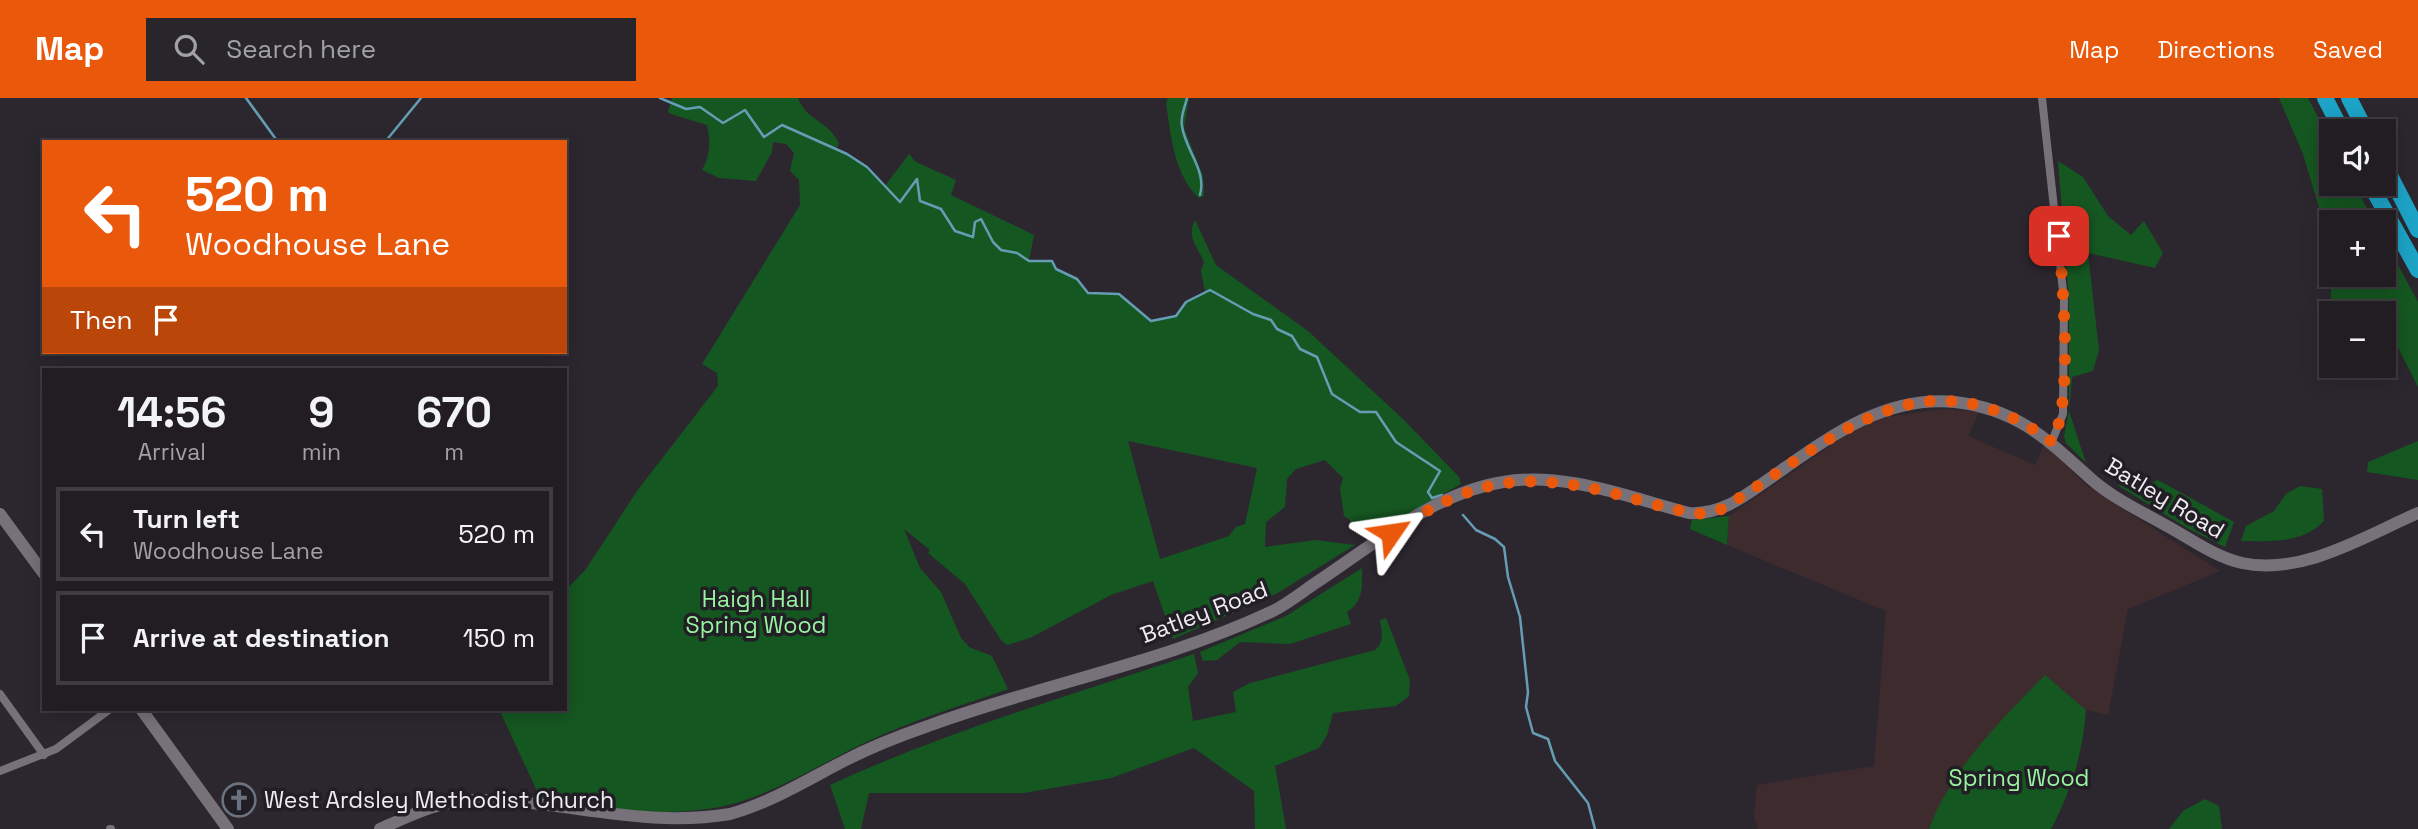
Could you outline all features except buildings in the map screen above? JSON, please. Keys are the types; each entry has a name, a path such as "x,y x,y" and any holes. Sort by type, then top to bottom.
{"highway":[{"path":"2325,98 2336,119"},
{"path":"2349,98 2360,119"},
{"path":"2396,187 2418,230"},
{"path":"2377,196 2418,270"}],"street":[{"path":"2042,98 2064,300 2063,414 2052,442"},
{"name":"Batley Road","path":"380,829 428,809 473,800 656,823 730,814 765,802 847,759 928,726 1013,697 1186,646 1276,610 1449,499 1505,481 1540,480 1586,486 1705,514 1722,509 1850,425 1875,413 1921,403 1954,401 1994,410 2052,442 2103,489 2217,554 2241,562 2264,566 2303,560 2418,513"},
{"path":"0,514 42,571"},
{"path":"0,694 44,755"},
{"path":"0,771 44,755 107,711"},
{"path":"142,711 228,829"}],"shaded area":[{"path":"1945,409 1979,412 1968,436 2035,465 2045,443 2087,486 2220,571 2128,609 2108,715 2086,710 2045,676 1972,755 1929,829 1758,829 1754,817 1757,785 1874,766 1886,611 1727,545 1729,516 1846,435 1877,418"}],"green space":[{"name":"Haigh Hall Spring Wood","path":"672,98 798,98 807,112 834,135 839,143 836,149 867,167 884,187 909,154 916,162 956,180 951,195 1034,235 1029,261 1052,261 1056,269 1077,279 1088,293 1119,294 1151,321 1176,316 1186,302 1205,292 1201,271 1204,262 1192,237 1195,220 1216,265 1308,331 1404,420 1459,477 1461,484 1370,535 1344,516 1340,489 1343,478 1325,460 1296,469 1287,479 1285,507 1266,522 1265,547 1316,540 1355,545 1276,594 1173,639 1153,581 1111,595 1030,638 1007,645 1001,640 965,584 904,529 920,568 941,592 961,638 969,647 992,656 1008,689 889,732 772,790 729,805 664,812 600,808 537,799 536,789 500,711 567,711 567,589 586,569 637,491 718,386 717,373 702,364 800,205 799,180 790,171 794,153 786,144 773,142 772,152 756,181 719,178 702,170 709,148 707,125 668,112","holes":["1128,441 1257,468 1245,524 1236,527 1229,536 1160,559"]},
{"path":"1168,98 1189,98 1184,128 1203,176 1204,196 1199,198 1179,167 1170,129 1166,103"},
{"path":"2279,98 2308,98 2319,119 2319,196 2360,196 2368,210 2320,210 2303,154"},
{"path":"2058,161 2083,177 2108,216 2131,235 2144,221 2163,253 2155,268 2088,253 2099,350 2093,371 2072,377 2069,411 2069,299"},
{"path":"2396,261 2418,302 2418,387 2396,344 2396,301 2331,301 2331,287 2396,287"},
{"path":"2069,411 2086,463 2066,443 2064,436"},
{"path":"2418,441 2418,480 2367,472 2368,462"},
{"path":"2158,480 2234,522 2225,547 2187,528 2117,485 2139,487"},
{"path":"2300,486 2322,489 2324,521 2306,534 2286,540 2241,541 2246,526 2274,511 2286,494"},
{"path":"1729,516 1727,545 1690,529 1692,520"},
{"path":"1362,568 1359,598 1347,612 1351,624 1290,644 1240,642 1217,660 1203,661 1200,652 1286,616"},
{"path":"1386,618 1410,680 1409,696 1396,706 1333,713 1327,735 1319,748 1275,766 1286,829 1255,829 1254,791 1194,748 1111,778 1024,793 869,793 861,829 845,829 830,785 919,748 1194,654 1198,673 1188,687 1193,721 1236,712 1233,692 1250,683 1375,650 1382,640 1380,620"},
{"name":"Spring Wood","path":"2045,675 2086,710 2075,771 2051,829 1929,829 1951,786 1979,746"},
{"path":"2205,799 2219,806 2222,829 2169,829 2183,811"}],"waterway":[{"path":"246,98 277,140"},
{"path":"387,140 421,98"},
{"path":"660,98 686,109 700,107 723,123 745,110 764,137 782,125 847,154 867,167 900,202 917,179 920,201 941,209 955,231 973,237 975,222 981,219 993,242 1001,250 1017,253 1029,261 1052,261 1056,269 1077,279 1088,293 1119,294 1151,321 1176,316 1186,302 1210,290 1253,314 1271,320 1277,329 1292,336 1300,349 1317,357 1332,394 1360,412 1376,412 1396,442 1440,471 1428,492 1432,498 1442,495"},
{"path":"1187,98 1182,126 1201,177 1200,195"},
{"path":"1463,515 1476,530 1495,539 1504,547 1508,577 1520,617 1528,692 1526,707 1533,733 1548,739 1555,761 1588,803 1595,829"}],"place":[{"name":"West Ardsley Methodist Church","path":"239,800"}],"route":[{"path":"1391,533 1449,499 1505,481 1540,480 1586,486 1689,513 1705,514 1722,509 1742,497 1850,425 1875,413 1921,403 1954,401 1994,410 2017,419 2052,442 2061,426 2063,414 2064,300 2059,236"}]}
